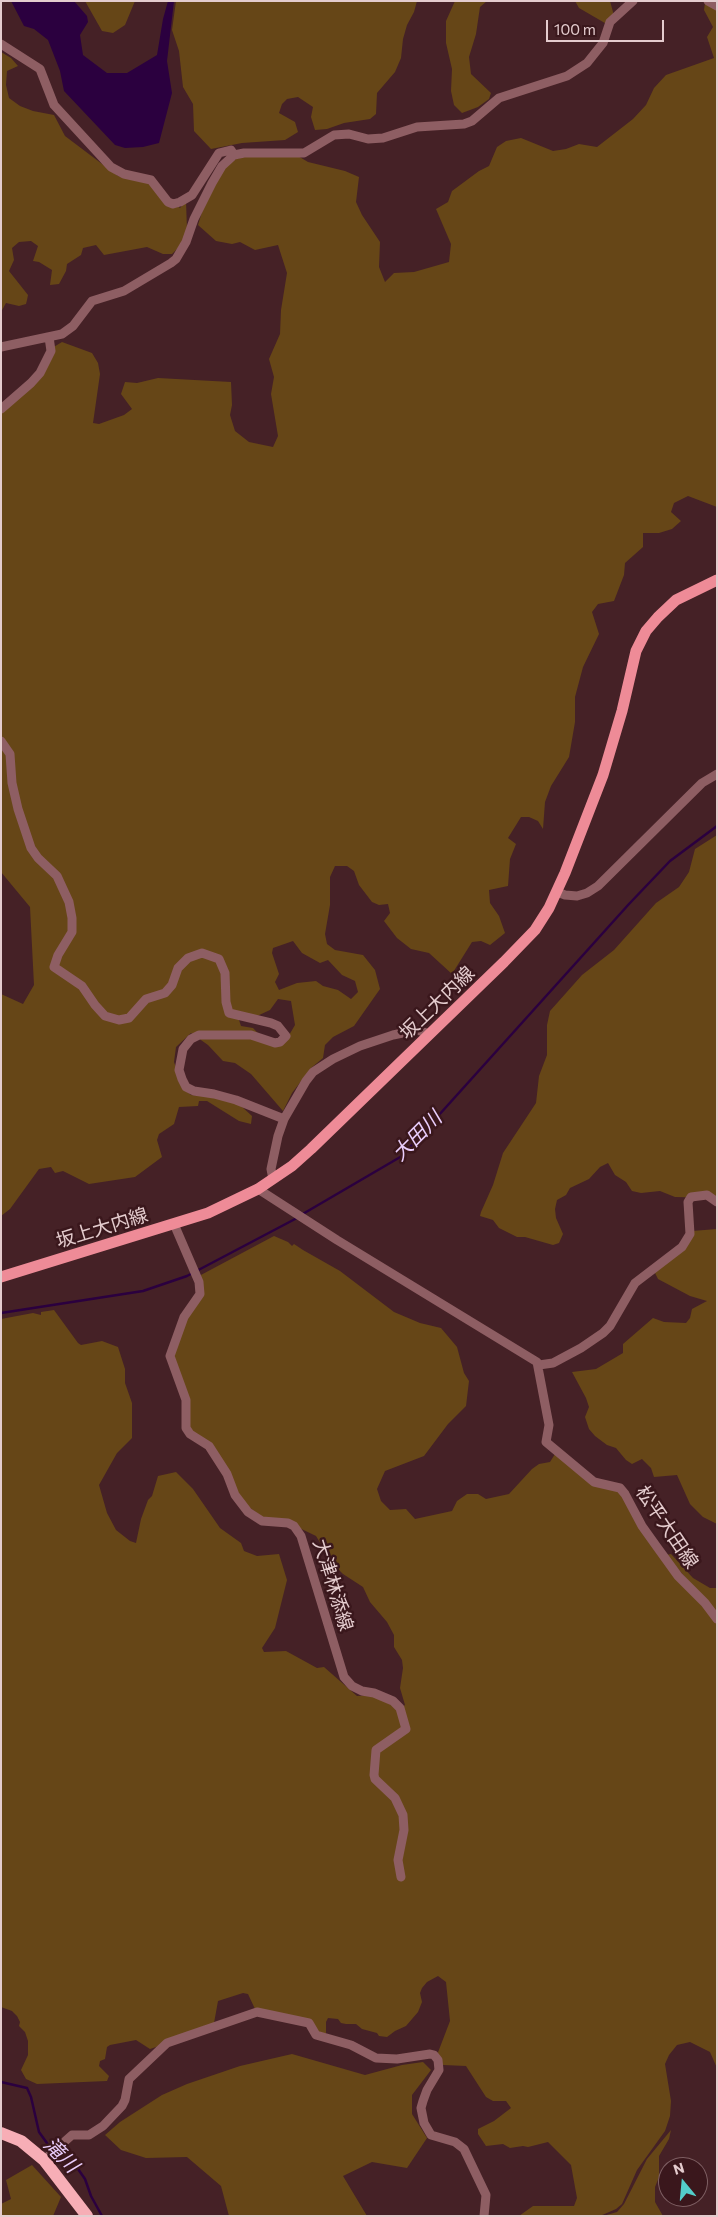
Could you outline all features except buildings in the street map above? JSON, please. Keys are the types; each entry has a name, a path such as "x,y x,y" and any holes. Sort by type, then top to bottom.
{"highway":[{"path":"1,2133 21,2141 44,2160 87,2216"}],"main road":[{"name":"坂上大内線","path":"1,1277 208,1213 258,1189 311,1149 430,1034 526,940 557,892 603,775 622,711 634,656 646,632 658,617 676,600 717,580"}],"street":[{"path":"1,347 68,331 92,301 124,291 176,259 212,182 222,166 234,155 244,153 304,153 334,135 349,134 368,139 383,138 417,127 464,124 472,120 499,98 567,76 587,63 603,43 610,22 633,1"},
{"path":"708,1 717,6"},
{"path":"1,44 40,69 54,105 107,163 124,174 151,180 168,202 173,204 180,202 192,194 220,153 231,150 234,155"},
{"path":"1,409 40,373 51,351 49,337"},
{"path":"1,741 10,754 12,783 18,809 31,848 38,858 57,876 69,902 72,932 58,955 54,967 82,986 95,1005 106,1016 119,1020 129,1018 146,999 165,993 170,989 178,968 188,958 202,953 219,959 225,972 226,1002 229,1013 271,1023 278,1026 286,1036 280,1042 275,1043 251,1035 199,1035 191,1039 183,1049 179,1070 182,1079 186,1086 194,1091 236,1100 284,1119"},
{"path":"557,892 576,896 588,893 598,886 702,783 717,774"},
{"path":"273,1179 271,1169 278,1136 284,1119 313,1072 333,1059 360,1046 393,1035 417,1030 430,1034"},
{"path":"258,1189 516,1348 539,1365 553,1363 582,1348 603,1333 610,1326 635,1283 682,1247 690,1234 688,1202 691,1197 707,1194 717,1202"},
{"name":"大津林添線","path":"174,1224 198,1282 199,1298 184,1317 170,1356 186,1400 186,1428 190,1434 209,1446 227,1474 234,1495 248,1512 262,1521 288,1523 294,1526 302,1536 344,1677 352,1686 362,1692 374,1693 393,1701 400,1708 406,1729 376,1750 374,1775 400,1804 403,1814 404,1830 398,1860 401,1878"},
{"name":"松平大田線","path":"539,1365 549,1424 546,1442 594,1482 620,1488 626,1494 642,1526 662,1555 678,1576 705,1603 717,1620"},
{"path":"44,2160 72,2135 89,2135 103,2126 122,2106 129,2079 167,2043 257,2012 309,2024 316,2036 351,2044 376,2058 397,2059 434,2055 438,2060 439,2070 427,2090 421,2108 424,2123 431,2135 455,2142 464,2150 486,2195 484,2216"}],"shaded area":[{"path":"11,1 74,1 87,16 88,22 80,35 83,55 107,73 127,73 157,55 168,1 174,1 167,61 172,93 159,143 143,147 125,148 115,145 64,91 60,71 48,40 34,29 24,26"},
{"path":"85,1 135,1 125,25 113,33 102,31"},
{"path":"176,1 417,1 403,39 401,58 395,72 377,93 376,114 370,119 315,130 311,117 313,107 298,97 287,99 282,104 279,113 295,122 298,132 285,140 242,143 211,149 194,131 193,104 183,87 179,51 172,30"},
{"path":"455,1 487,1 480,7 476,34 469,57 471,74 491,93 489,99 478,107 462,113 454,105 451,91 452,69 446,43 446,21"},
{"path":"575,1 610,1 613,22 610,26 579,8"},
{"path":"705,3 717,8 717,507 688,496 674,503 671,512 681,521 672,529 659,533 643,533 643,547 625,563 624,575 614,601 598,604 592,612 599,634 583,667 575,697 575,722 569,757 551,786 545,802 543,829 538,821 529,817 521,817 508,838 516,844 510,859 508,886 489,890 490,903 499,916 505,933 490,945 481,941 472,942 452,974 429,953 411,949 397,938 384,921 390,913 388,904 379,905 372,902 359,885 354,871 347,866 335,866 330,877 330,905 325,934 327,944 335,950 363,955 375,970 380,989 354,1026 333,1037 325,1045 323,1058 311,1068 292,1093 283,1111 251,1074 235,1063 223,1061 208,1045 191,1033 176,1047 174,1062 183,1088 191,1095 214,1097 240,1105 252,1116 251,1124 239,1121 207,1101 199,1101 198,1106 179,1107 174,1124 159,1134 157,1140 162,1157 135,1177 89,1184 63,1171 55,1173 51,1167 39,1169 10,1209 1,1216 1,994 23,1004 34,985 30,907 1,872 1,413 32,385 52,348 62,342 92,353 98,363 100,374 93,423 99,424 124,415 132,409 121,394 125,382 137,383 158,378 231,382 232,405 230,415 235,431 249,442 273,447 278,436 271,394 274,377 269,359 280,334 281,310 287,273 278,245 255,250 240,242 232,244 216,241 198,225 213,176 236,159 248,155 298,156 308,162 345,171 359,177 356,202 362,215 380,242 379,267 385,282 394,273 414,272 449,262 451,244 436,209 448,202 452,191 489,166 497,147 506,141 521,138 553,151 579,144 597,147 633,119 646,105 654,88 666,75 714,58 707,37 713,27 704,10","holes":["293,941 302,953 320,963 328,960 342,975 355,981 358,992 351,999 338,990 323,986 316,981 297,983 279,990 275,982 279,974 272,953 273,948","278,999 291,1001 295,1025 285,1042 268,1044 253,1028 241,1026 239,1020 245,1014 257,1016 270,1010"]},
{"path":"1,52 11,58 18,66 7,71 6,85 9,98 20,106 33,111 54,115 65,136 118,176 146,182 180,208 186,201 187,230 180,246 172,254 163,254 147,247 104,255 96,245 83,248 81,255 67,264 66,271 59,284 50,285 52,270 39,262 33,261 38,246 31,241 19,242 12,248 14,260 9,271 28,295 26,304 19,306 6,303 1,312"},
{"path":"717,835 717,1198 675,1197 660,1191 641,1193 632,1191 626,1182 615,1175 608,1163 600,1167 589,1179 570,1188 566,1195 557,1200 556,1218 563,1234 559,1243 553,1245 525,1237 517,1237 499,1228 493,1220 480,1216 493,1185 503,1153 536,1103 539,1076 547,1055 547,1025 550,1011 582,975 614,950 656,903 679,887 689,872 695,849"},
{"path":"717,1229 717,1524 703,1517 690,1504 677,1475 654,1477 651,1468 642,1459 632,1464 616,1448 607,1445 595,1436 589,1429 585,1417 589,1407 586,1398 572,1372 596,1369 623,1353 623,1344 653,1318 664,1322 686,1323 690,1318 692,1309 707,1301 690,1296 658,1279 654,1271 692,1231"},
{"path":"274,1236 288,1242 292,1246 294,1244 340,1271 394,1312 420,1323 441,1328 457,1347 464,1373 469,1381 466,1406 448,1424 424,1456 385,1471 377,1489 381,1501 390,1510 406,1509 415,1519 452,1511 457,1501 467,1494 478,1494 486,1499 509,1494 532,1469 539,1464 550,1462 555,1454 565,1462 618,1490 693,1595 717,1623 717,2068 710,2052 690,2042 677,2045 669,2055 665,2064 671,2101 670,2116 665,2131 637,2170 622,2204 616,2209 600,2216 519,2216 533,2206 574,2206 577,2198 571,2165 548,2142 528,2147 510,2148 503,2144 486,2146 478,2134 478,2129 494,2121 511,2108 506,2101 493,2101 486,2097 466,2066 443,2065 438,2060 437,2055 450,2021 446,1982 438,1976 427,1982 422,1988 420,1993 422,2002 418,2012 406,2026 387,2037 362,2029 356,2024 341,2023 338,2019 328,2018 326,2033 324,2035 318,2034 311,2022 255,2009 248,1994 243,1993 218,2001 214,2023 156,2047 150,2049 136,2040 110,2045 107,2047 105,2059 100,2061 99,2066 109,2076 107,2081 37,2084 26,2079 21,2070 28,2055 28,2041 25,2032 19,2026 20,2022 17,2016 12,2011 1,2007 1,1319 33,1313 41,1315 41,1312 54,1310 81,1345 102,1341 118,1347 125,1369 125,1383 132,1403 132,1438 117,1453 99,1485 107,1513 116,1530 130,1541 136,1543 141,1519 148,1500 152,1496 158,1476 176,1472 193,1489 220,1528 241,1543 244,1551 257,1556 279,1554 287,1580 275,1628 262,1648 264,1652 286,1651 317,1668 324,1667 357,1696 373,1695 399,1709 405,1705 400,1688 403,1668 402,1660 394,1647 394,1635 387,1622 370,1602 363,1587 343,1574 333,1564 316,1536 289,1523 268,1521 242,1502 229,1474 190,1429 172,1363 186,1316 199,1301 199,1276"},
{"path":"671,1554 693,1578 710,1588 717,1588 717,1614 666,1555"},
{"path":"292,2054 365,2075 402,2065 423,2062 431,2070 412,2095 412,2114 427,2138 407,2168 372,2162 343,2176 367,2216 229,2216 221,2186 187,2157 146,2158 121,2150 105,2135 120,2122 162,2095 187,2084 240,2066"},
{"path":"671,2130 669,2139 658,2157 658,2180 655,2187 655,2202 663,2216 603,2216 617,2212 624,2204 647,2159"},
{"path":"32,2165 61,2197 53,2216 1,2216 1,2204 11,2199 6,2180"}],"waterway":[{"name":"大田川","path":"301,1215 402,1156 670,861 717,826"},
{"name":"大田川","path":"1,1313 143,1291 187,1276 297,1218"},
{"name":"滝川","path":"1,2082 27,2088 39,2132 52,2150"},
{"name":"滝川","path":"55,2154 58,2158 78,2169 85,2179 91,2196 102,2216"}]}
